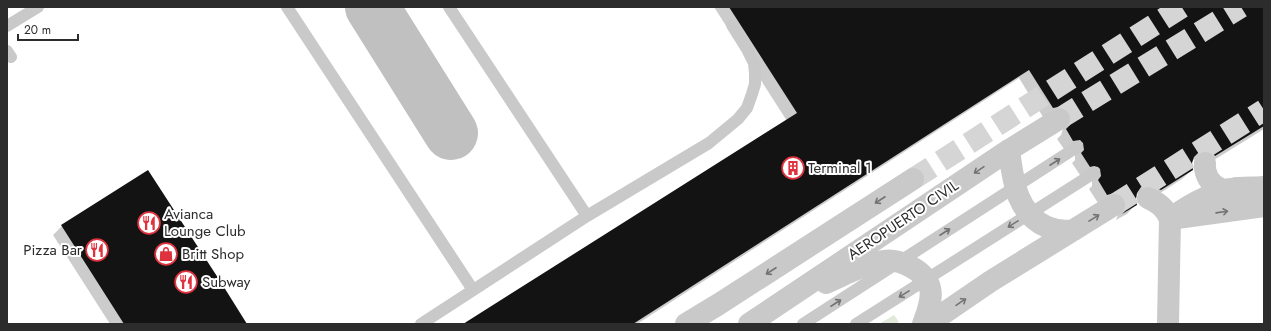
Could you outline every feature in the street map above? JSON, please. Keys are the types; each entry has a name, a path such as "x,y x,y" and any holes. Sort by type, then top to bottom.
{"street":[{"name":"AEROPUERTO CIVIL","path":"749,324 1009,150 1059,119"},
{"path":"1009,150 1016,191 1025,210 1038,222 1053,230 1065,232 1074,230"},
{"path":"1205,163 1206,173 1214,186 1222,189 1264,187"},
{"name":"AEROPUERTO CIVIL","path":"686,324 913,179"},
{"path":"1170,219 1185,208 1201,200 1237,188"},
{"path":"1148,198 1157,202 1163,207 1170,219 1168,324"},
{"path":"928,324 991,281 1114,205"},
{"path":"1170,219 1264,205"},
{"path":"783,302 870,264 885,260 899,262 912,267 923,276 930,288 931,298 923,324"}],"lane":[{"path":"7,26 38,7"},
{"path":"287,7 473,290"},
{"path":"449,7 587,216"},
{"path":"421,324 587,216 709,143 738,119 747,108 755,84 754,64 747,49 732,25"},
{"path":"803,324 1077,147"},
{"path":"856,324 1094,173"}],"green space":[{"path":"894,315 899,322 896,324 879,324"}],"building":[{"name":"Terminal 1","path":"729,7 1264,7 1264,126 1215,156 1212,152 1199,152 1194,157 1192,163 1193,170 1161,190 1147,186 1141,187 1137,193 1137,205 1122,214 1125,211 1126,205 1124,198 1120,194 1114,193 1107,195 1098,180 1101,176 1100,169 1094,166 1090,167 1081,153 1084,150 1083,143 1080,140 1073,141 1066,129 1070,125 1071,119 1069,112 1065,108 1053,108 1029,70 633,324 463,324 797,113"},
{"path":"148,170 247,324 124,324 61,225"}],"taxiway":[{"path":"372,7 451,133"}],"tunnel":[{"path":"913,179 1182,7"},
{"path":"1059,119 1241,7"},
{"path":"1114,205 1264,110"}],"place":[{"name":"Terminal 1","path":"793,168"},
{"name":"Avianca Lounge Club","path":"149,223"},
{"name":"Pizza Bar","path":"97,250"},
{"name":"Britt Shop","path":"166,254"},
{"name":"Subway","path":"186,282"}]}
